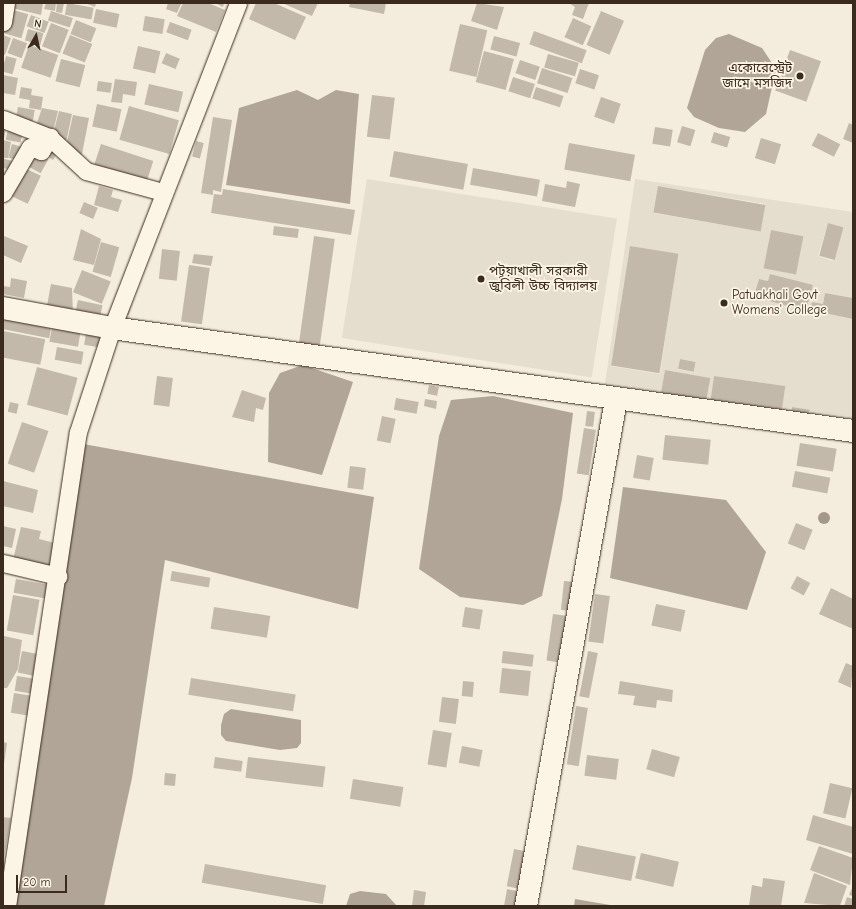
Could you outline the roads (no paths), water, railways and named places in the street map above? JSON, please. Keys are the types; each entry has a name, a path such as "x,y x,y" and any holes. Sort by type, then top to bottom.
{"street":[{"path":"3,22 6,3"},
{"path":"7,906 58,576 78,432 112,328 163,192 238,3"},
{"path":"3,119 50,138 86,171 163,192"},
{"path":"3,193 30,147 41,151 50,138"},
{"path":"3,308 112,328 382,363 616,400 853,431"},
{"path":"526,906 616,400"},
{"path":"3,563 58,576"}],"place":[{"name":"একোরেস্ট্রেট জামে মসজিদ","path":"800,76"},
{"name":"পটুয়াখালী সরকারী জুবিলী উচ্চ বিদ্যালয়","path":"481,279"},
{"name":"Patuakhali Govt Womens' College","path":"724,303"}]}
